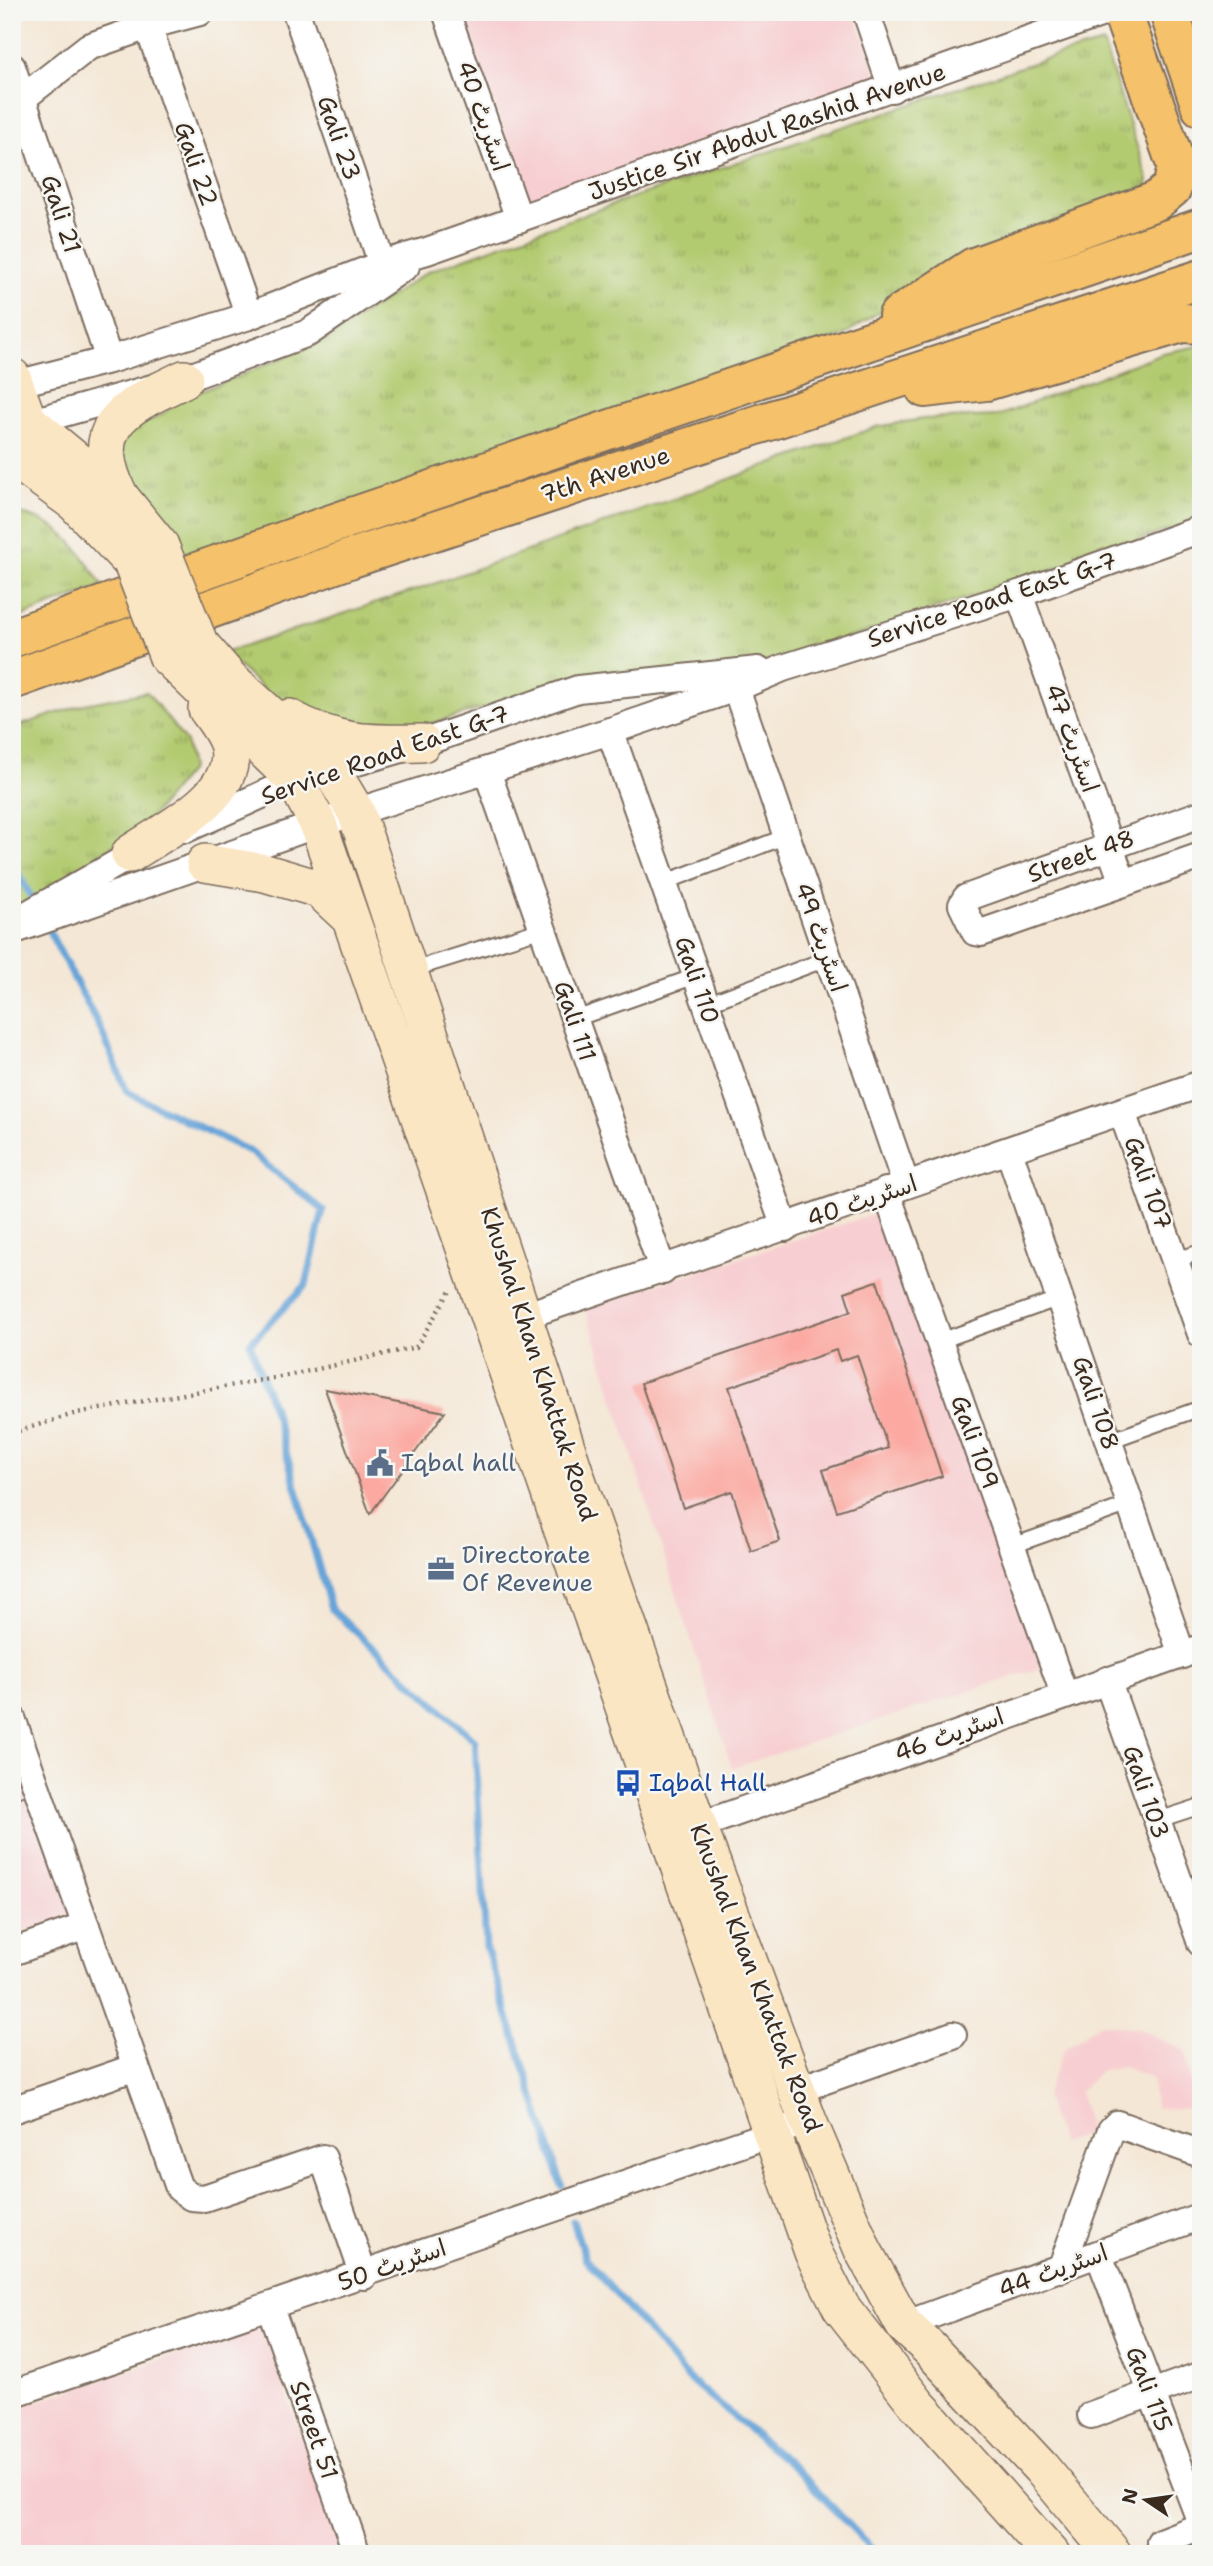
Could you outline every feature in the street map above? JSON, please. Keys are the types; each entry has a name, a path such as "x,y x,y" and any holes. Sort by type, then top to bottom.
{"main road":[{"path":"849,348 974,267 1156,201 1172,188 1177,167 1122,12"},
{"path":"1169,12 1201,107"},
{"name":"7th Avenue","path":"12,638 320,528 1201,228"},
{"name":"7th Avenue","path":"12,680 352,558 1201,279"},
{"path":"847,397 986,381 1182,323 1201,324"}],"street":[{"path":"17,99 88,47 146,19 200,12"},
{"name":"Gali 23","path":"296,12 382,264"},
{"name":"اسٹریٹ 40","path":"446,12 519,219"},
{"path":"866,12 891,89"},
{"name":"Justice Sir Abdul Rashid Avenue","path":"13,382 109,360 249,316 382,264 427,251 891,89 1080,17 1106,12"},
{"name":"Gali 22","path":"146,19 249,316"},
{"name":"Gali 21","path":"12,68 17,99 109,360"},
{"name":"Justice Sir Abdul Rashid Avenue","path":"18,434 184,379 308,333 427,251"},
{"path":"146,555 105,459 111,432 132,405 184,379"},
{"path":"13,382 18,434 26,467 146,555"},
{"path":"18,434 120,496"},
{"path":"12,490 75,503"},
{"name":"Service Road East G-7","path":"12,931 318,824 610,732 736,688 783,668 1018,594 1201,529"},
{"name":"Khushal Khan Khattak Road","path":"146,555 184,659 295,780 318,824 469,1261 561,1480 698,1826 803,2106 863,2250 904,2325 929,2348 1041,2468 1112,2554"},
{"name":"اسٹریٹ 47","path":"1018,594 1123,883"},
{"path":"130,854 200,807 217,792 226,773 229,748 184,659"},
{"name":"Khushal Khan Khattak Road","path":"184,659 230,679 331,770 356,812 524,1316 561,1480 771,2132 813,2252 841,2307 916,2403 1051,2554"},
{"name":"Service Road East G-7","path":"12,923 130,854 295,780 422,743 578,689 671,677 783,668"},
{"path":"230,679 277,712 318,733 359,744 422,743"},
{"name":"اسٹریٹ 49","path":"736,688 829,958 896,1188"},
{"name":"Gali 110","path":"610,732 785,1228"},
{"name":"Gali 111","path":"487,771 663,1271"},
{"name":"Street 48","path":"1201,814 962,900 975,932 981,933 1201,856"},
{"path":"205,863 265,873 319,889 351,919"},
{"name":"اسٹریٹ 40","path":"524,1316 663,1271 1201,1084"},
{"name":"Gali 107","path":"1122,1112 1201,1334"},
{"name":"Gali 108","path":"1009,1151 1130,1504 1191,1651"},
{"name":"Gali 109","path":"896,1188 940,1341 1065,1694"},
{"name":"اسٹریٹ 46","path":"698,1826 1191,1651"},
{"name":"Gali 103","path":"1107,1680 1155,1821 1201,1943"},
{"path":"12,1718 179,2188 191,2197 204,2198 323,2158 364,2276"},
{"path":"12,1952 86,1926"},
{"name":"اسٹریٹ 50","path":"12,2394 364,2276 771,2132 803,2106 953,2035"},
{"path":"12,2110 136,2067"},
{"path":"1061,2269 1111,2130 1117,2124 1201,2154"},
{"name":"اسٹریٹ 44","path":"904,2325 1201,2216"},
{"name":"Gali 115","path":"1099,2255 1201,2525"},
{"name":"Street 51","path":"270,2307 357,2554"},
{"path":"1091,2415 1201,2375"},
{"path":"1160,2542 1201,2525"}],"lane":[{"path":"663,883 787,836"},
{"path":"408,970 543,929"},
{"path":"706,1004 829,958"},
{"path":"575,1020 696,976"},
{"path":"1175,1260 1201,1252"},
{"path":"940,1341 1060,1298"},
{"path":"1109,1441 1201,1408"},
{"path":"1012,1546 1130,1504"},
{"path":"1155,1821 1201,1806"}],"path":[{"path":"12,1433 77,1413 278,1377 416,1347 469,1261"}],"shaded area":[{"path":"462,12 854,12 878,79 530,203"},
{"path":"893,1208 1041,1668 732,1768 585,1308"},
{"path":"12,1734 75,1914 12,1935"},
{"path":"1101,2023 1137,2028 1185,2051 1195,2109 1155,2108 1152,2079 1122,2066 1099,2072 1080,2091 1090,2134 1061,2143 1045,2097 1064,2049"},
{"path":"262,2325 343,2554 12,2554 12,2410"}],"green space":[{"path":"1103,43 1148,180 1144,197 939,273 842,336 187,568 129,486 117,435 160,416 180,400 321,342 429,271 616,203 1048,58"},
{"path":"1199,346 1201,519 784,660 562,686 425,725 355,734 283,707 224,653 422,588 876,427 922,419 998,416 1162,353"},
{"path":"12,512 29,516 56,529 76,548 103,586 12,620"},
{"path":"147,692 186,742 191,769 147,822 12,914 12,728 85,704"}],"building":[{"path":"877,1281 942,1476 837,1511 823,1470 888,1448 857,1355 840,1361 836,1350 729,1387 780,1541 751,1551 732,1491 683,1508 641,1383 851,1311 845,1292"},
{"name":"Iqbal hall","path":"325,1389 445,1412 370,1514"},
{"path":"12,1750 28,1794 12,1800"}],"waterway":[{"path":"12,862 31,897"},
{"path":"49,931 100,1028 127,1092 249,1151 323,1210 306,1285 250,1343 276,1417 331,1609 475,1741 486,1947 562,2186"},
{"path":"573,2221 585,2258 689,2379 796,2469 877,2554"}],"place":[{"name":"Iqbal hall","path":"380,1463"},
{"name":"Directorate Of Revenue","path":"441,1569"},
{"name":"Iqbal Hall","path":"628,1783"}]}
